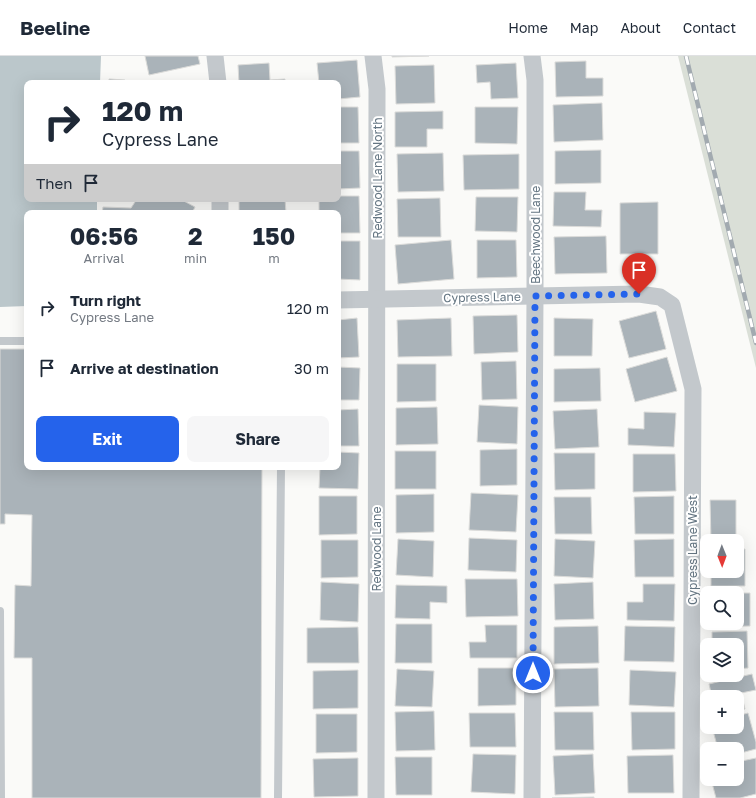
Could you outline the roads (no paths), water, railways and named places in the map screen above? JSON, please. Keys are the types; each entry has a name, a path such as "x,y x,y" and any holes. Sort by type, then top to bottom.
{"street":[{"path":"215,56 218,80"},
{"name":"Redwood Lane North","path":"373,56 377,90 377,300"},
{"name":"Beechwood Lane","path":"532,56 535,88 532,798"},
{"name":"Cypress Lane","path":"341,300 639,294 660,297 672,306"},
{"name":"Redwood Lane","path":"376,798 377,300"},
{"name":"Cypress Lane West","path":"672,306 693,389 691,798"}],"lane":[{"path":"0,340 24,341"},
{"path":"278,798 281,470"},
{"path":"0,611 1,798"}],"railway":[{"path":"686,56 756,343"}]}
